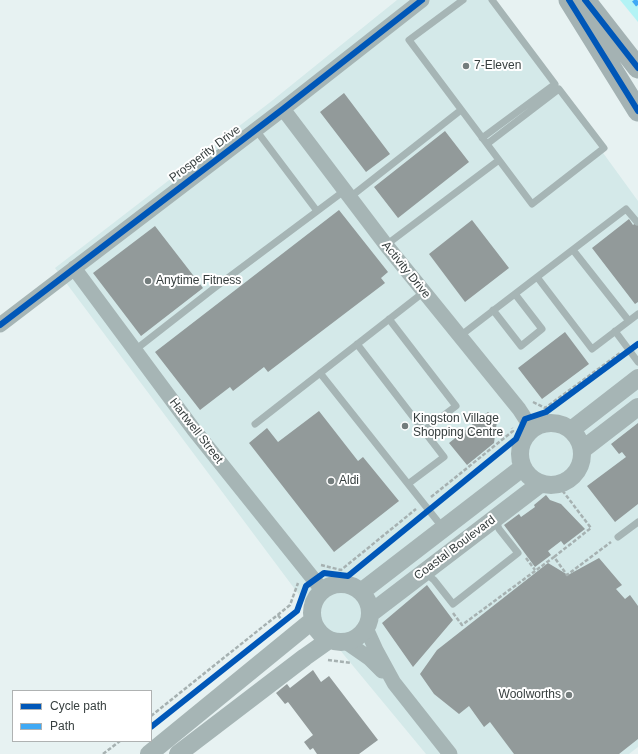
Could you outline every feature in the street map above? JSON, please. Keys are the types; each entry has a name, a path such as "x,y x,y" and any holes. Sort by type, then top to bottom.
{"main road":[{"path":"569,0 638,111"},
{"path":"585,0 638,68"}],"street":[{"name":"Prosperity Drive","path":"0,325 256,130 422,0"},
{"name":"Activity Drive","path":"283,109 386,245 525,419"},
{"name":"Hartwell Street","path":"74,268 194,430 315,581"},
{"path":"571,430 638,378"},
{"path":"582,450 638,407"},
{"path":"525,419 539,425 556,423 571,430 576,436 582,450 582,459 580,466 572,478 556,486 547,486 532,480 522,468 520,451 526,436 525,419"},
{"name":"Coastal Boulevard","path":"361,592 522,468"},
{"name":"Coastal Boulevard","path":"368,621 424,572 540,484"},
{"path":"178,754 305,657 338,641 354,640 361,635 368,621 370,605 361,592 346,584 330,586 315,581 317,597 312,612 316,629 322,635 338,641 369,658 394,682 450,754"},
{"path":"149,754 313,620"},
{"path":"368,621 376,650 394,682"}],"lane":[{"path":"463,0 409,40 462,110 482,138 532,204 604,148 559,89 487,144"},
{"path":"482,138 555,84 492,0"},
{"path":"135,350 214,288 317,211 347,194 462,110"},
{"path":"256,130 317,211"},
{"path":"386,245 499,160"},
{"path":"460,336 626,209 637,222"},
{"path":"573,250 629,321"},
{"path":"538,277 592,348 638,314"},
{"path":"256,424 424,292"},
{"path":"493,310 521,346 542,329 515,294"},
{"path":"389,319 456,406 423,431"},
{"path":"615,331 638,362"},
{"path":"357,344 444,457 408,484"},
{"path":"320,373 444,528"},
{"path":"424,572 434,580 452,604 518,553 499,529 495,518"},
{"path":"618,537 638,522"}],"path":[{"path":"315,581 317,564 341,570 513,431 509,415 525,419 546,412 628,349"},
{"path":"516,439 525,419 530,401 545,408 628,349"},
{"path":"449,608 462,625 591,528 562,490"},
{"path":"554,557 567,575 618,537"},
{"path":"315,581 324,573 342,575"},
{"path":"152,715 290,605 300,578 315,581"},
{"path":"277,627 288,618"},
{"path":"103,754 119,742"}],"shaded area":[{"name":"Kingston Village Shopping Centre","path":"397,0 492,0 638,201 638,747 629,754 426,754 344,655 55,268 273,100"},
{"path":"620,0 638,0 638,22"}],"building":[{"path":"344,93 390,154 366,172 320,112"},
{"path":"445,131 469,162 398,218 374,187"},
{"path":"339,210 388,272 381,278 385,283 268,372 264,367 233,391 230,387 200,410 155,352"},
{"path":"629,219 633,225 638,221 638,302 635,304 592,248"},
{"path":"472,220 509,268 465,302 429,254"},
{"name":"Anytime Fitness","path":"155,226 203,288 141,336 93,273"},
{"path":"565,332 589,364 542,399 518,368"},
{"name":"Aldi","path":"319,411 358,461 363,457 399,501 334,552 249,443 267,428 278,442"},
{"path":"488,412 497,421 494,443 467,465 449,443"},
{"path":"638,423 638,504 615,522 587,486 626,457 622,452 619,454 611,444"},
{"path":"546,495 550,500 561,504 585,529 564,545 561,541 548,551 551,555 535,567 504,525 519,514 521,517 535,507 534,505"},
{"path":"599,558 622,585 616,589 625,599 630,595 638,606 638,739 619,754 514,754 490,722 484,727 469,706 459,714 434,694 420,674 437,650 548,563 568,575"},
{"path":"427,585 453,620 413,667 382,623"},
{"path":"313,670 321,682 329,676 378,740 359,754 317,754 313,748 310,750 304,742 313,735 288,702 285,704 276,693 287,684 290,688"}],"marked path":[{"path":"634,0 638,5"}],"cycle path":[{"path":"0,325 283,109 422,0"},
{"path":"569,0 638,111"},
{"path":"585,0 638,68"},
{"path":"152,726 297,611 306,586 324,573 348,576 516,439 525,419 546,412 638,344"}],"place":[{"name":"7-Eleven","path":"466,66"},
{"name":"Anytime Fitness","path":"148,281"},
{"name":"Kingston Village Shopping Centre","path":"405,426"},
{"name":"Aldi","path":"331,481"},
{"name":"Woolworths","path":"569,695"}]}
